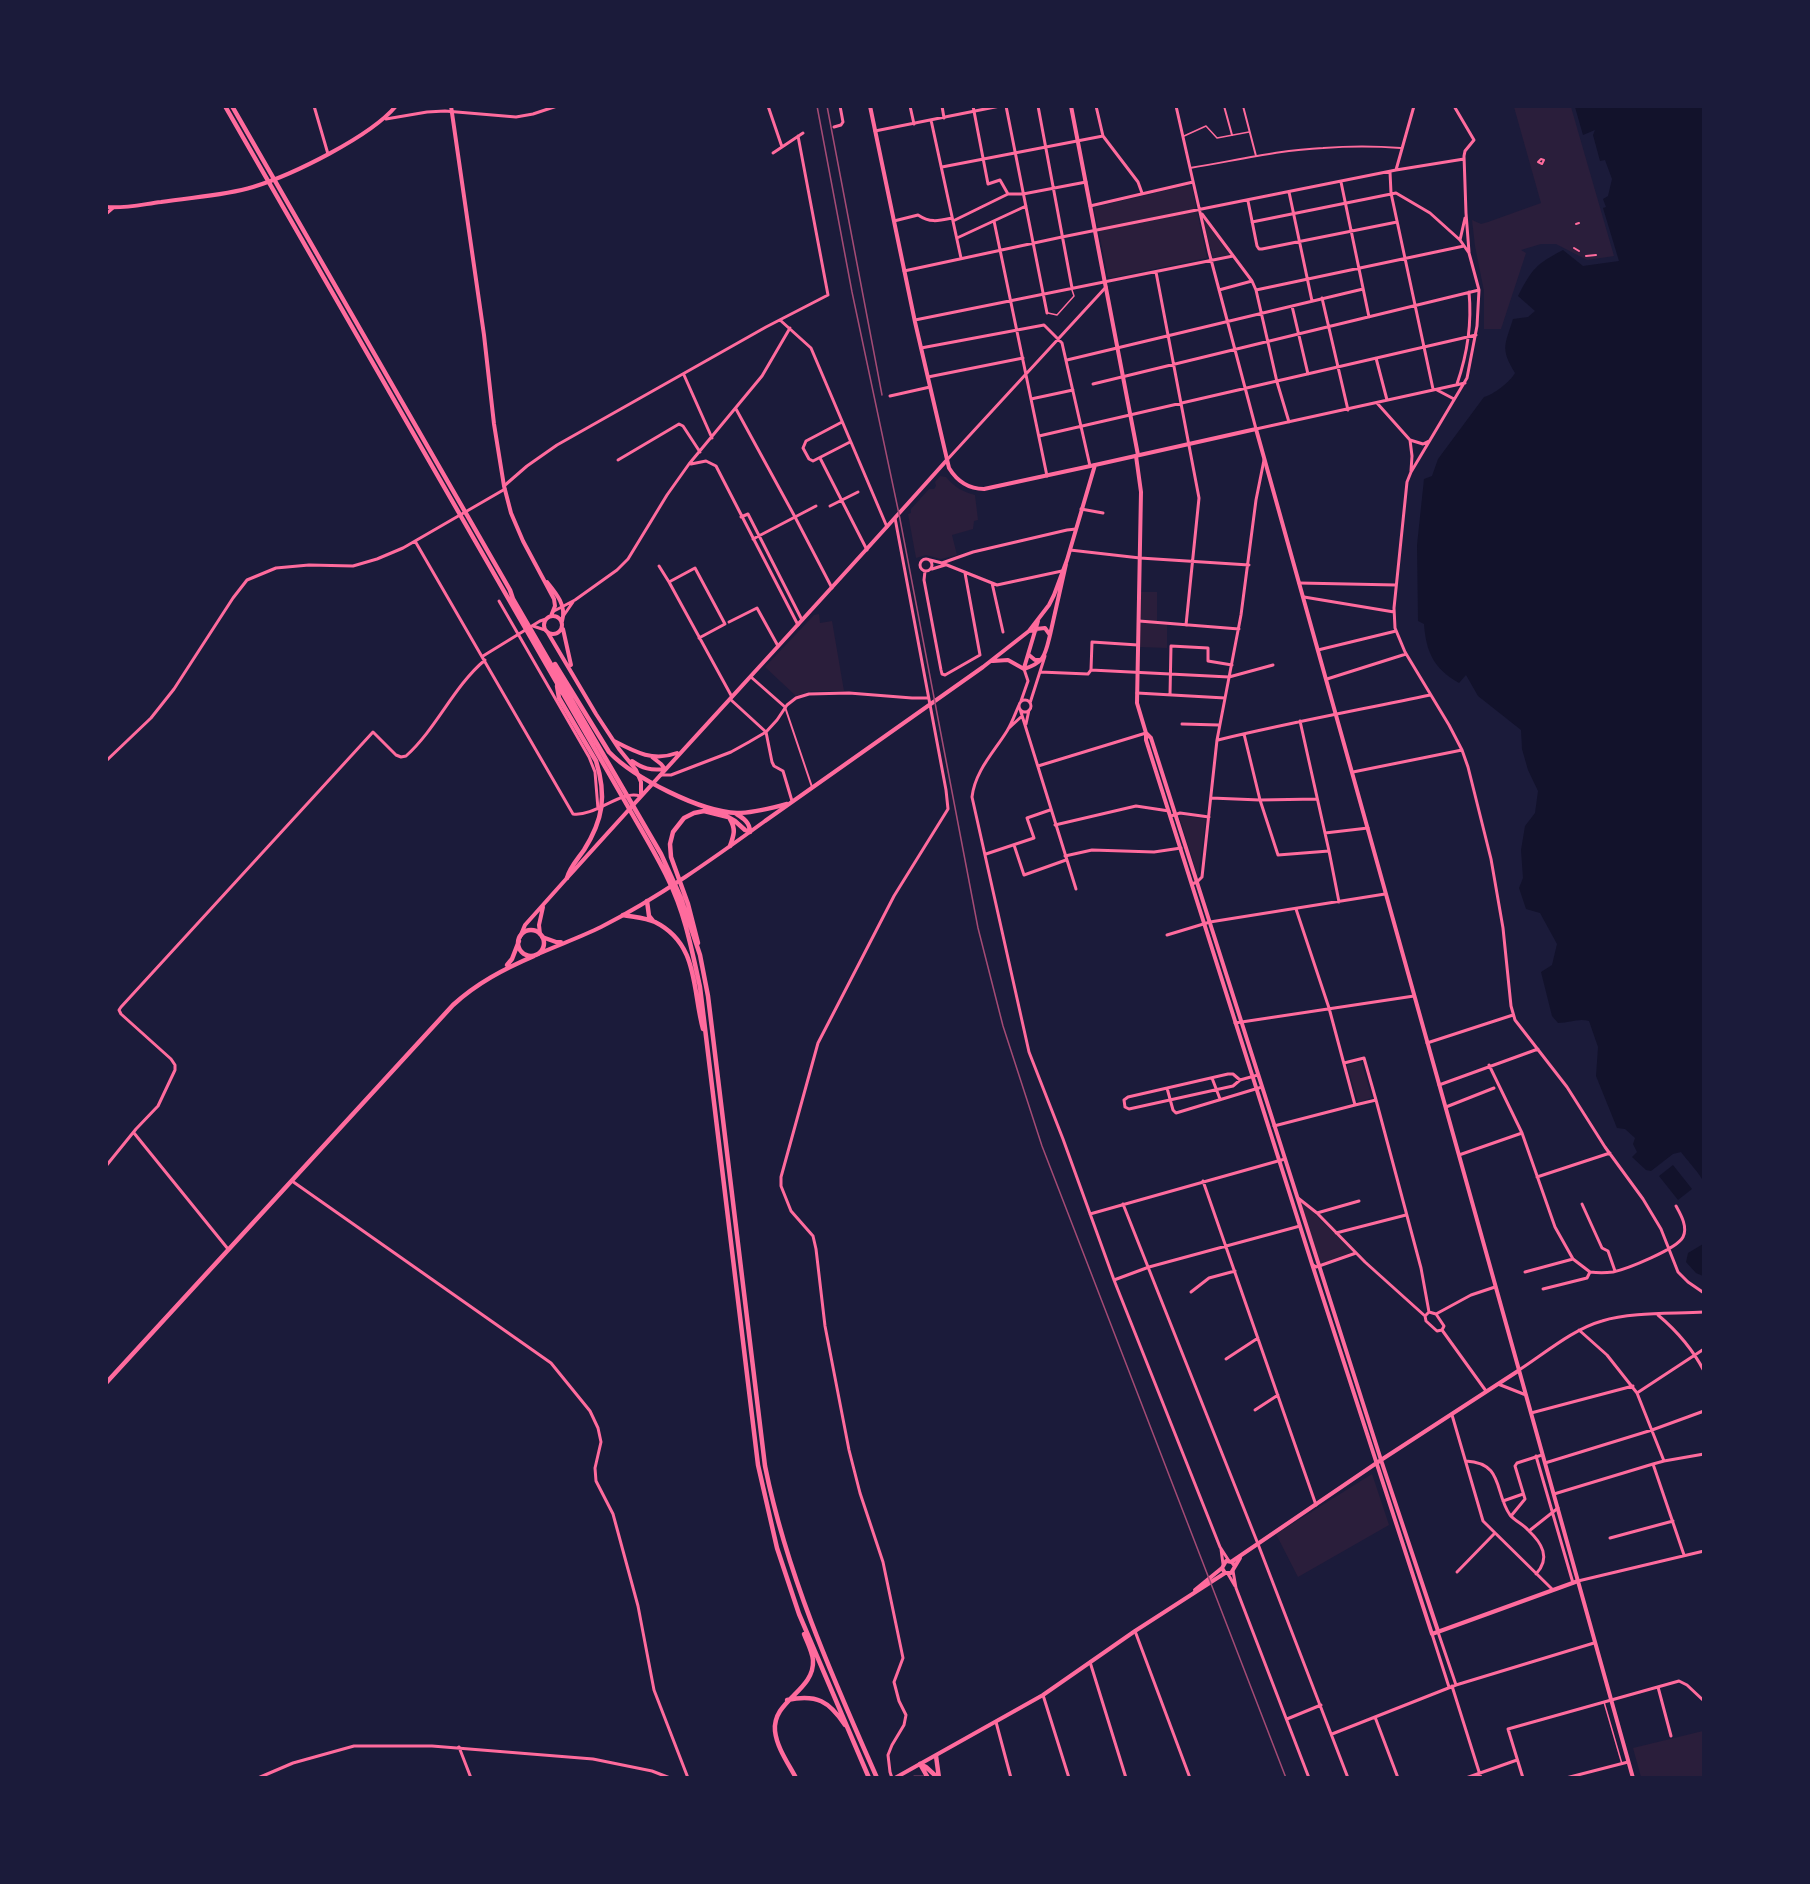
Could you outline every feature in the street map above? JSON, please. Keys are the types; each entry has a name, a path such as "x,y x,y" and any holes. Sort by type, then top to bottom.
{"main road":[{"path":"225,106 263,168 278,187 510,590 609,752 621,764 693,802 714,809 735,813 754,812 789,802"},
{"path":"232,106 272,190 652,849 679,900 700,987 758,1465 777,1548 813,1662 811,1673 805,1683 787,1700 776,1717 775,1729 778,1744 796,1778"},
{"path":"510,590 513,599 661,854 700,955"},
{"path":"555,681 559,698 597,761 602,802 600,817 588,843 570,868 567,878"},
{"path":"750,832 728,817 704,811 694,813 684,818 673,832 670,844 671,857 697,933 710,1007 765,1466 774,1513 808,1618 875,1775"},
{"path":"735,813 746,820 750,826 750,832"},
{"path":"728,817 735,832 730,846"},
{"path":"647,901 649,916 677,938 686,950 706,1038"},
{"path":"623,915 653,921"},
{"path":"106,1383 453,1005 467,991 505,968 536,955 544,945 541,935 529,931 520,939 512,959 505,968"},
{"path":"520,939 522,952 530,956 536,955"},
{"path":"799,1614 868,1776"},
{"path":"787,1700 812,1698 825,1703 835,1710 852,1736"},
{"path":"936,1756 938,1778"},
{"path":"921,1764 938,1778"},
{"path":"914,1778 927,1778 921,1764"}],"street":[{"path":"314,106 328,154"},
{"path":"106,207 217,194 252,187 328,154 386,119 396,106"},
{"path":"451,106 484,335 494,424 505,487 511,513 523,541 562,606 564,615"},
{"path":"386,119 427,112 516,117 557,106"},
{"path":"768,106 782,147"},
{"path":"834,127 843,122 840,106"},
{"path":"870,106 946,461 952,474 972,488 991,488 1047,476 1465,382"},
{"path":"910,106 914,124"},
{"path":"942,106 944,118"},
{"path":"973,106 988,184 1000,180 1008,194"},
{"path":"875,131 1000,106"},
{"path":"1006,106 1047,313"},
{"path":"1038,106 1072,288"},
{"path":"1071,106 1132,416 1142,492 1138,709 1181,848 1210,922 1242,1021 1432,1634 1452,1686 1481,1778"},
{"path":"1096,106 1103,136 1138,182 1143,194"},
{"path":"1178,106 1193,182 1245,388 1558,1508 1575,1582"},
{"path":"1224,106 1232,135"},
{"path":"1243,106 1256,156"},
{"path":"1396,170 1414,106"},
{"path":"1410,472 1465,382 1469,372 1479,311 1479,290 1469,253 1464,172 1465,151 1474,140 1454,107"},
{"path":"931,120 961,258"},
{"path":"773,153 803,133"},
{"path":"106,761 151,718 174,689 247,580 276,568 309,565 353,566 404,548 505,487 527,466 557,446 828,295 798,136"},
{"path":"942,167 1103,136"},
{"path":"1190,168 1256,156 1320,148 1365,146 1402,148"},
{"path":"904,271 1396,170 1464,159"},
{"path":"1533,164 1538,162 1543,164 1546,160"},
{"path":"1390,172 1391,193 1434,389"},
{"path":"894,221 918,215 935,222 953,219 1008,194 1023,194 1086,182"},
{"path":"1090,206 1193,182"},
{"path":"1341,182 1369,316"},
{"path":"1289,192 1312,301"},
{"path":"1252,222 1391,193 1400,194 1420,206 1460,240 1469,253"},
{"path":"1248,201 1259,249 1397,222"},
{"path":"957,238 1026,206"},
{"path":"106,214 112,208"},
{"path":"1200,211 1252,281 1256,290 1288,422"},
{"path":"1460,240 1466,213"},
{"path":"994,221 1047,476"},
{"path":"1256,290 1464,246"},
{"path":"1574,248 1579,251"},
{"path":"1586,256 1596,255"},
{"path":"915,320 1233,256"},
{"path":"1156,272 1199,498 1186,625"},
{"path":"1219,290 1252,281"},
{"path":"520,939 525,925 544,903 1059,339 1106,283"},
{"path":"1066,360 1363,289"},
{"path":"1093,384 1479,290"},
{"path":"1457,384 1471,316 1469,292"},
{"path":"1322,298 1347,410"},
{"path":"1292,306 1308,374"},
{"path":"780,320 812,348 887,527"},
{"path":"921,348 1044,325 1062,343 1092,466 1050,635 1026,713 1026,726 1076,889"},
{"path":"106,1166 133,1132 158,1106 175,1070 175,1065 121,1014 119,1010 121,1007 373,732 401,757 406,756 435,722 460,685 484,658 551,616 554,611 575,600 622,566 689,464 762,376 790,328"},
{"path":"1039,436 1476,335"},
{"path":"928,376 1023,358"},
{"path":"1376,358 1387,400"},
{"path":"684,375 712,438"},
{"path":"890,396 930,387"},
{"path":"1434,389 1454,399"},
{"path":"1031,399 1073,390"},
{"path":"1377,403 1410,440 1423,444 1432,437"},
{"path":"736,409 832,588"},
{"path":"842,422 804,443 803,448 809,459 813,461 850,442"},
{"path":"618,460 680,424 700,452"},
{"path":"1410,440 1412,456 1407,482 1394,612 1396,631 1406,654 1462,750 1493,868 1503,928 1513,1016 1567,1087 1610,1153 1643,1198 1661,1229 1678,1272 1704,1293"},
{"path":"820,458 867,550"},
{"path":"1195,883 1202,877 1217,740 1239,629 1256,500 1264,458"},
{"path":"689,464 706,461 716,466 798,625"},
{"path":"830,506 858,492"},
{"path":"753,539 816,506"},
{"path":"1081,509 1103,513"},
{"path":"741,517 748,514 802,620"},
{"path":"895,518 948,809 894,896 818,1043 781,1186 791,1211 813,1236 825,1326 849,1450 860,1493 883,1562 903,1658 894,1682 906,1715 904,1725 888,1755 890,1772 894,1778 1043,1695 1379,1461 1579,1330 1602,1321 1629,1316 1704,1312"},
{"path":"925,572 973,552 1076,529"},
{"path":"416,541 573,814 578,815 598,809 631,794 640,796"},
{"path":"1070,550 1249,566"},
{"path":"965,573 980,655 944,675 941,670 924,580 925,572 920,564 924,560 943,564 1000,585 1062,571"},
{"path":"930,560 931,569"},
{"path":"536,955 600,928 647,901 730,846 992,661 1029,631 1038,620 1049,605 1067,561"},
{"path":"659,566 731,698 766,732 772,762 774,766 783,771 789,802"},
{"path":"669,582 695,568 725,624 699,638"},
{"path":"543,576 554,598 554,611"},
{"path":"992,583 1003,632"},
{"path":"1299,583 1396,585"},
{"path":"1304,597 1394,612"},
{"path":"533,626 558,633 564,615 575,600"},
{"path":"499,601 589,757 595,772 598,809"},
{"path":"729,622 757,608 778,646"},
{"path":"551,616 558,617 562,623 572,672"},
{"path":"546,619 544,624 547,631 614,740 636,770 641,782 640,796"},
{"path":"1038,620 1024,669 1028,681 1020,706 1008,729 978,774 972,797 1029,1052 1114,1280 1220,1547 1224,1569 1236,1588 1309,1778"},
{"path":"1138,621 1239,629"},
{"path":"1029,631 1045,628 1050,635"},
{"path":"1318,650 1396,631"},
{"path":"1040,672 1088,674 1092,642 1138,645"},
{"path":"1170,695 1171,646 1208,648 1209,662 1232,665"},
{"path":"1327,679 1406,654"},
{"path":"1029,655 1035,660 1043,658"},
{"path":"992,661 1008,660 1024,669 1036,665 1043,658"},
{"path":"1090,670 1229,677 1273,665"},
{"path":"751,677 785,707 812,788"},
{"path":"660,775 671,775 740,747 766,732 785,707 796,698 812,693 855,693 928,698"},
{"path":"1137,693 1225,698"},
{"path":"1217,740 1430,695"},
{"path":"1020,706 1025,700 1030,703"},
{"path":"1020,706 1026,713 1026,726"},
{"path":"1008,729 1026,713"},
{"path":"1300,721 1339,902"},
{"path":"1182,724 1220,725"},
{"path":"1038,766 1146,733"},
{"path":"1146,733 1151,738 1176,814 1204,924 1312,1264 1438,1632 1452,1686"},
{"path":"1244,734 1260,800 1278,855 1329,851"},
{"path":"614,740 639,754 652,757 680,752"},
{"path":"1353,772 1462,750"},
{"path":"626,757 654,771 664,769"},
{"path":"652,757 664,769"},
{"path":"765,821 789,802 804,794"},
{"path":"1211,798 1317,799"},
{"path":"1055,825 1136,806 1170,814 1209,817"},
{"path":"986,854 1034,838 1027,818 1050,810"},
{"path":"1325,833 1368,828"},
{"path":"1014,845 1024,875 1092,850 1154,852 1181,848"},
{"path":"1167,935 1210,922 1385,894"},
{"path":"544,903 540,915 541,935 556,942 567,941"},
{"path":"1296,909 1329,1008 1355,1105"},
{"path":"1235,1023 1414,996"},
{"path":"1427,1042 1513,1016"},
{"path":"1439,1085 1538,1049"},
{"path":"1344,1063 1364,1058 1421,1268 1429,1312"},
{"path":"1489,1065 1522,1133 1555,1227 1573,1259 1590,1272 1616,1271 1670,1250 1685,1235 1684,1224 1676,1206"},
{"path":"1240,1080 1231,1074 1128,1097 1123,1103 1129,1109 1233,1086 1240,1080 1258,1075"},
{"path":"1212,1078 1220,1099"},
{"path":"1167,1088 1173,1110 1176,1113 1262,1087"},
{"path":"1446,1107 1494,1088"},
{"path":"1274,1126 1376,1100"},
{"path":"133,1132 229,1250"},
{"path":"1459,1155 1522,1133"},
{"path":"1537,1177 1610,1153"},
{"path":"1090,1214 1285,1159"},
{"path":"292,1181 551,1363 590,1411 601,1442 595,1468 596,1481 613,1514 638,1606 654,1690 688,1778"},
{"path":"1203,1181 1316,1505"},
{"path":"1297,1197 1317,1213 1356,1253 1425,1316 1426,1321 1437,1331 1442,1330"},
{"path":"1317,1213 1359,1201"},
{"path":"1124,1204 1348,1778"},
{"path":"1582,1204 1602,1248 1608,1251 1616,1271"},
{"path":"1336,1233 1406,1215"},
{"path":"1114,1280 1149,1267 1300,1226"},
{"path":"1312,1264 1316,1267 1356,1253"},
{"path":"1524,1272 1573,1259"},
{"path":"1191,1292 1209,1278 1235,1271"},
{"path":"1544,1289 1587,1278 1590,1272"},
{"path":"1436,1314 1471,1295 1495,1287"},
{"path":"1429,1312 1436,1314 1444,1326 1442,1330 1486,1391"},
{"path":"1425,1316 1429,1312"},
{"path":"1658,1315 1678,1332 1695,1354 1704,1371"},
{"path":"1579,1330 1607,1355 1633,1386 1664,1461"},
{"path":"1226,1359 1258,1338"},
{"path":"1637,1393 1704,1349"},
{"path":"1497,1384 1526,1395"},
{"path":"1531,1413 1633,1386"},
{"path":"1255,1410 1278,1395"},
{"path":"1545,1462 1652,1430 1704,1411"},
{"path":"1452,1415 1483,1521 1552,1590"},
{"path":"1554,1494 1664,1461 1704,1454"},
{"path":"1511,1516 1525,1500 1515,1466 1520,1461 1542,1455"},
{"path":"1536,1456 1633,1778"},
{"path":"1466,1461 1482,1464 1491,1470 1497,1478 1503,1501 1511,1516 1529,1531 1542,1547 1545,1559 1536,1574"},
{"path":"1653,1464 1684,1555"},
{"path":"1503,1501 1523,1494"},
{"path":"1529,1531 1558,1508"},
{"path":"1610,1538 1672,1521"},
{"path":"1457,1572 1494,1534"},
{"path":"1220,1547 1232,1565 1236,1588"},
{"path":"1432,1634 1575,1582 1704,1551"},
{"path":"1224,1569 1232,1565"},
{"path":"1135,1631 1190,1778"},
{"path":"1332,1734 1452,1686 1594,1643"},
{"path":"1090,1662 1126,1778"},
{"path":"1522,1778 1508,1728 1604,1701 1611,1702 1681,1681 1704,1701"},
{"path":"1658,1687 1671,1736"},
{"path":"1043,1695 1069,1778"},
{"path":"1287,1719 1321,1705"},
{"path":"1375,1717 1398,1778"},
{"path":"996,1722 1011,1778"},
{"path":"258,1778 293,1763 354,1746 432,1746 593,1759 670,1778"},
{"path":"459,1748 471,1778"},
{"path":"1466,1778 1517,1760"},
{"path":"1566,1778 1628,1762"}],"lane":[{"path":"1183,136 1206,126 1217,138 1250,132"},
{"path":"1047,313 1059,314 1074,297 1072,288"},
{"path":"1604,1701 1622,1764"}],"shaded area":[{"path":"1514,107 1571,107 1614,256 1587,260 1556,244 1541,244 1521,250 1526,253 1501,329 1484,329 1484,291 1472,220 1481,224 1541,203"},
{"path":"1575,107 1703,107 1703,1181 1681,1152 1673,1154 1651,1171 1646,1170 1632,1157 1637,1152 1633,1144 1635,1138 1625,1129 1617,1128 1596,1076 1598,1047 1589,1021 1558,1023 1552,1016 1541,972 1552,965 1557,944 1540,913 1526,909 1519,888 1523,878 1521,850 1525,826 1535,813 1538,791 1528,770 1522,749 1521,730 1478,696 1466,675 1459,683 1437,666 1429,651 1424,624 1418,621 1417,545 1424,479 1432,476 1438,459 1484,397 1501,388 1515,373 1507,358 1505,346 1513,319 1528,317 1535,311 1518,296 1523,287 1536,268 1563,250 1583,266 1619,261 1603,208 1606,207 1603,199 1608,196 1612,179 1605,160 1600,161 1593,135 1595,130 1583,135"},
{"path":"1189,185 1192,187 1207,258 1108,277 1095,207"},
{"path":"1203,220 1205,221 1230,255 1213,258"},
{"path":"940,476 946,477 963,491 975,495 978,520 974,521 973,529 952,535 957,555 941,559 926,555 916,558 908,514 929,489 934,489 935,482"},
{"path":"1141,592 1157,592 1157,624 1167,625 1167,648 1140,647"},
{"path":"819,614 820,623 832,621 844,691 812,691 796,696 765,667 814,615"},
{"path":"1179,816 1206,819 1198,877"},
{"path":"1361,1061 1372,1098 1358,1102 1347,1065"},
{"path":"1673,1165 1692,1189 1678,1200 1659,1176"},
{"path":"1300,1201 1303,1202 1353,1252 1320,1264"},
{"path":"1703,1244 1703,1276 1696,1273 1686,1262 1688,1253"},
{"path":"1372,1474 1389,1525 1298,1577 1276,1534"},
{"path":"1703,1731 1703,1777 1641,1777 1633,1748"}],"railway":[{"path":"817,106 852,292 899,514 978,928 1003,1026 1042,1146 1286,1778"},
{"path":"827,106 882,395"}]}
